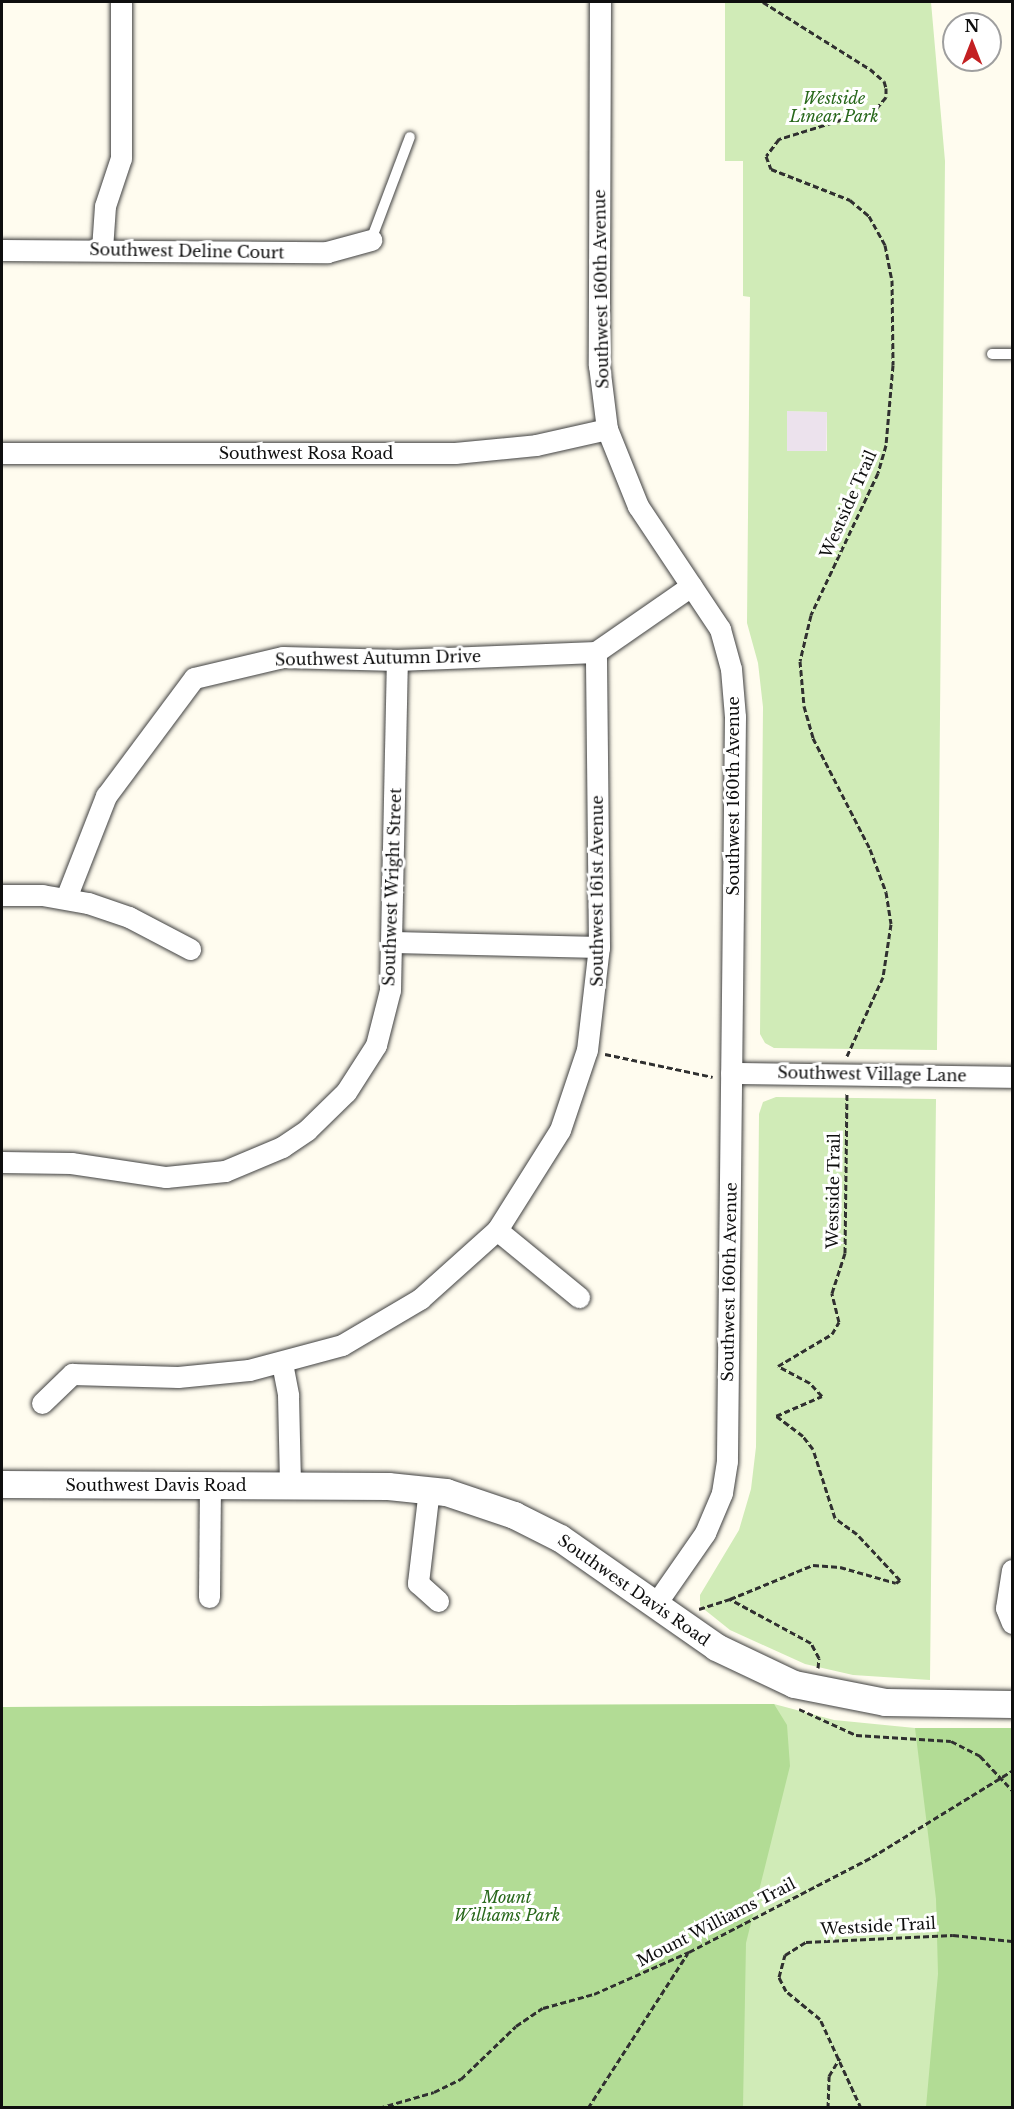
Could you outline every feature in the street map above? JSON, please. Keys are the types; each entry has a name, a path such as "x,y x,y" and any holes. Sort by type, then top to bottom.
{"street":[{"path":"102,249 105,206 121,158 121,2"},
{"name":"Southwest 160th Avenue","path":"600,2 599,365 608,429 638,506 720,629 731,669 735,717 725,1474 705,1533 655,1605"},
{"name":"Southwest Deline Court","path":"2,250 327,252 371,240"},
{"name":"Southwest Rosa Road","path":"2,453 454,453 536,445 608,429"},
{"path":"596,652 692,586"},
{"name":"Southwest Autumn Drive","path":"66,898 106,796 194,678 254,661 283,657 398,660 596,652"},
{"name":"Southwest 161st Avenue","path":"42,1403 72,1374 178,1377 282,1363 342,1345 420,1299 497,1230 560,1130 587,1050 599,947 596,652"},
{"name":"Southwest Wright Street","path":"2,1162 71,1163 142,1175 195,1175 255,1161 282,1147 330,1110 364,1066 384,1019 394,942 398,660"},
{"path":"2,895 66,898 129,917 190,949"},
{"path":"394,942 599,947"},
{"name":"Southwest Village Lane","path":"731,1078 1012,1077"},
{"path":"497,1230 579,1298"},
{"path":"282,1363 288,1395 290,1485"},
{"name":"Southwest Davis Road","path":"2,1484 290,1485 429,1489 466,1497 537,1525 582,1550 655,1605 740,1660 794,1684 885,1702 1012,1704"},
{"path":"209,1597 210,1485"},
{"path":"429,1489 418,1583 438,1601"},
{"path":"1012,1570 1006,1608 1012,1623"}],"lane":[{"path":"371,240 410,138"},
{"path":"992,354 1012,354"}],"path":[{"name":"Westside Trail","path":"763,2 870,69 884,81 886,88 886,97 876,109 778,139 766,156 771,169 850,200 869,216 885,245 892,280 893,365 886,445 878,473 811,615 800,661 804,706 813,738 870,849 886,892 891,924 884,977 847,1054"},
{"path":"587,1050 731,1078"},
{"name":"Westside Trail","path":"682,1623 716,1600 730,1599 813,1565 840,1567 896,1583 900,1580 857,1534 835,1518 813,1449 804,1436 776,1416 822,1396 810,1383 778,1366 832,1334 839,1322 832,1293 845,1253 847,1090"},
{"path":"730,1599 812,1643 819,1658 818,1670 801,1664 789,1703 829,1725 855,1735 933,1739 964,1746 980,1756 1012,1790"},
{"name":"Mount Williams Trail","path":"379,2108 434,2092 461,2079 516,2025 543,2008 594,1994 689,1952 872,1857 1012,1771"},
{"name":"Westside Trail","path":"861,2108 840,2058 820,2019 786,1991 778,1977 785,1955 797,1946 953,1935 1012,1941"},
{"path":"588,2108 689,1952"},
{"path":"828,2108 829,2076 840,2058"}],"shaded area":[{"path":"787,411 827,412 826,452 786,451"}],"green space":[{"name":"Westside Linear Park","path":"725,2 931,2 945,161 937,1050 774,1048 765,1043 760,1034 763,707 758,663 747,623 750,297 743,296 743,161 725,161","holes":["787,411 827,412 827,451 787,451"]},
{"path":"776,1097 936,1099 930,1680 853,1675 805,1664 730,1630 700,1606 700,1595 739,1530 751,1489 756,1447 759,1114 763,1102"},
{"name":"Mount Williams Park","path":"774,1704 834,1720 915,1728 1012,1728 1012,2107 2,2107 2,1707"},
{"name":"Mount Williams Park","path":"774,1704 787,1725 790,1766 746,1943 743,2107 2,2107 2,1707"},
{"path":"915,1728 1012,1728 1012,2107 926,2107 938,1974 936,1899"}]}
